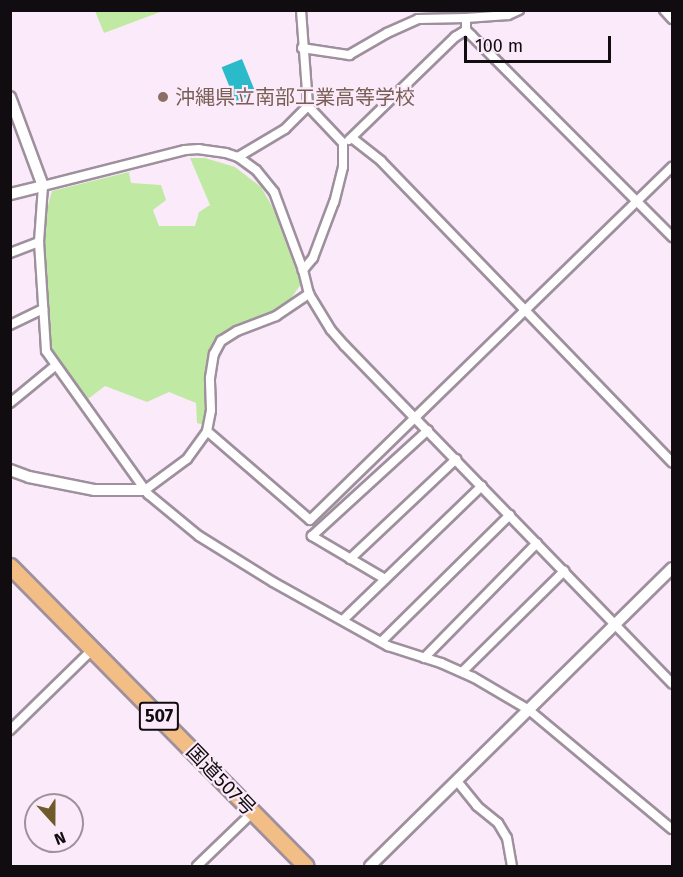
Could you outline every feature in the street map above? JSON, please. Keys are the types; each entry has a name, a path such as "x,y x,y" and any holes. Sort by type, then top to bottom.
{"highway":[{"name":"国道507号","path":"10,566 306,867"}],"street":[{"path":"301,10 308,106 343,143 343,167 334,202 313,258 303,270"},
{"path":"302,48 349,55 417,19 508,15 519,10"},
{"path":"663,10 672,19"},
{"path":"466,18 466,30 672,237"},
{"path":"343,143 352,138 455,37 466,30"},
{"path":"10,97 43,186 39,242 46,351 145,490 199,536 273,582 396,650 462,672 529,710 672,829"},
{"path":"238,157 285,129 308,106"},
{"path":"352,138 381,160 672,462"},
{"path":"10,194 185,150 213,150 238,157 266,181 274,192 303,270 309,294 331,330 672,682"},
{"path":"207,430 310,520 672,167"},
{"path":"10,253 39,242"},
{"path":"10,470 29,477 94,490 145,490 187,459 207,430 214,354 221,341 237,331 276,316 309,294"},
{"path":"10,325 42,309"},
{"path":"10,403 55,366"},
{"path":"385,579 312,536 428,430"},
{"path":"350,559 456,459"},
{"path":"343,620 482,486"},
{"path":"381,642 510,515"},
{"path":"424,658 537,543"},
{"path":"370,867 672,568"},
{"path":"462,672 564,571"},
{"path":"10,730 93,649"},
{"path":"457,781 477,806 498,823 507,838 512,867"},
{"path":"197,867 253,812"}],"green space":[{"path":"95,11 163,11 104,33"},
{"path":"190,158 205,158 235,167 261,187 273,208 301,284 287,304 219,338 211,358 204,425 197,423 196,403 169,392 147,402 105,386 88,399 51,352 44,255 47,209 52,191 129,172 131,183 161,185 166,200 153,210 159,226 195,226 199,212 210,205"}],"water":[{"path":"242,59 256,93 235,102 222,67"}],"place":[{"name":"沖縄県立南部工業高等学校","path":"163,97"}]}
